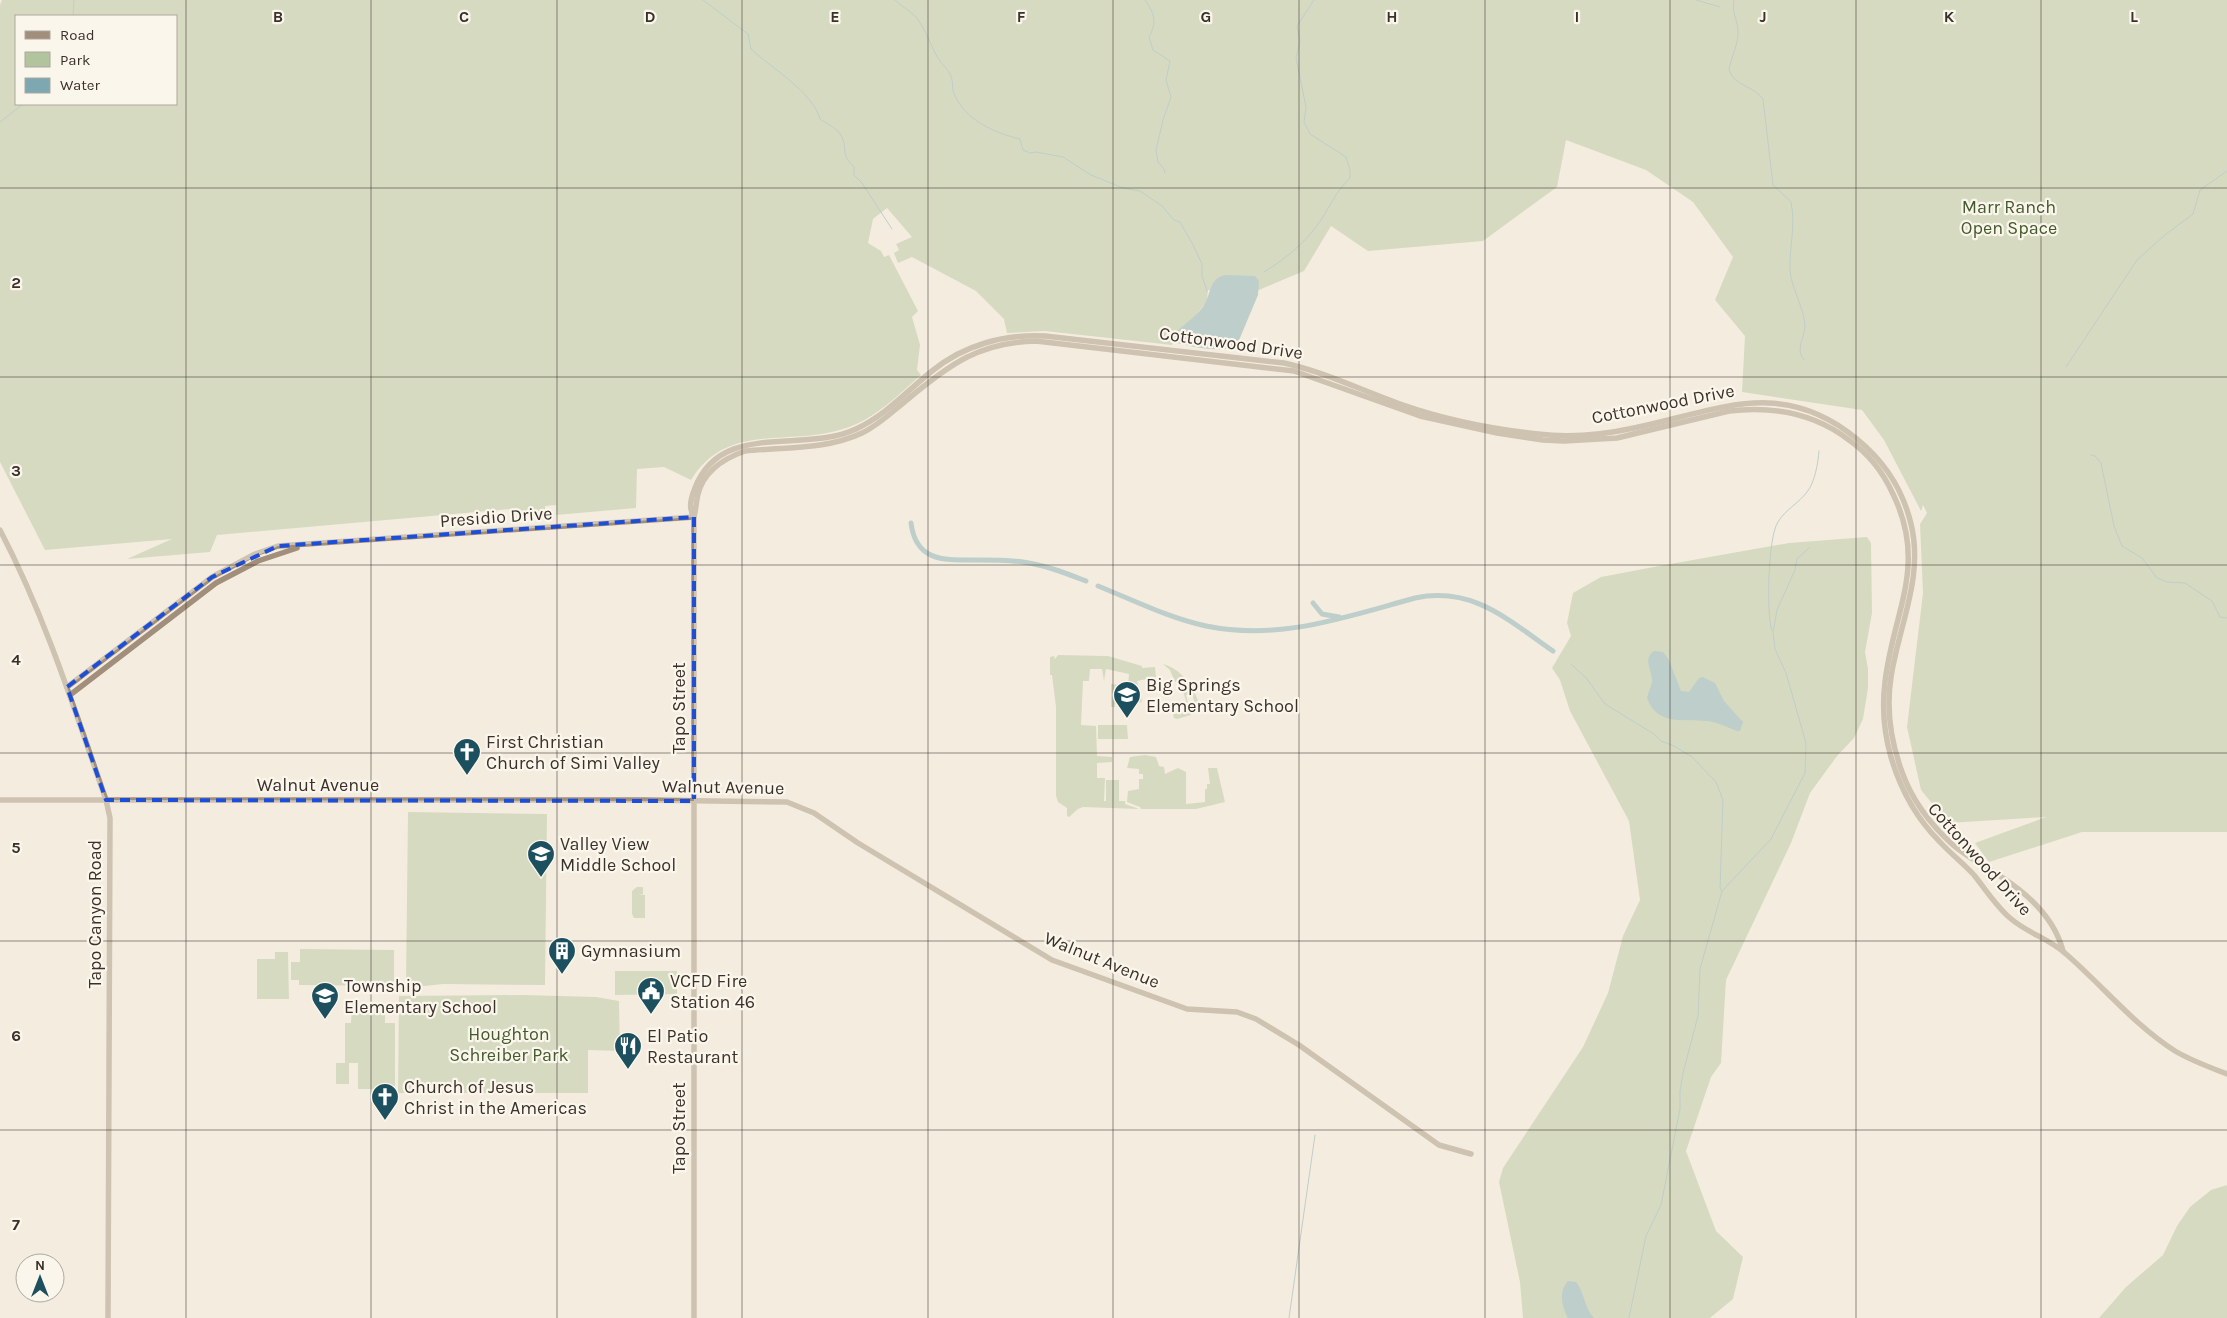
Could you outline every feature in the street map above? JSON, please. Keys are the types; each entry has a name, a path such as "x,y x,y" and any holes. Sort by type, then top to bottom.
{"street":[{"name":"Cottonwood Drive","path":"694,517 690,506 697,483 707,468 725,453 751,444 817,440 846,433 873,420 953,356 976,346 1014,336 1045,336 1284,363 1312,370 1425,412 1514,431 1552,435 1591,435 1614,432 1738,403 1774,404 1802,409 1836,424 1867,447 1894,482 1904,502 1911,524 1915,554 1914,579 1891,674 1889,693 1894,746 1903,776 1923,812 1953,845 2008,882 2033,903 2047,918 2060,938 2063,951"},
{"name":"Cottonwood Drive","path":"694,517 699,492 704,481 720,462 746,451 829,444 861,434 884,419 942,370 957,361 986,348 1018,342 1063,344 1294,371 1420,416 1497,433 1543,440 1564,441 1617,438 1728,411 1746,409 1796,414 1828,426 1856,445 1869,457 1880,470 1888,484 1902,515 1908,548 1908,581 1887,669 1883,699 1887,741 1898,778 1928,829 1962,862 2010,919 2063,951"},
{"name":"Presidio Drive","path":"67,687 212,577 255,554 278,546 301,546 694,517"},
{"name":"Tapo Street","path":"694,517 694,1318"},
{"name":"Tapo Canyon Road","path":"0,530 36,606 67,687 106,800 110,818 108,1318"},
{"name":"Presidio Drive","path":"70,695 216,583 258,561 301,546"},
{"name":"Walnut Avenue","path":"0,800 787,802 803,807 865,847 1052,960 1187,1009 1237,1012 1256,1019 1298,1045 1439,1144 1471,1154"},
{"path":"2063,951 2161,1041 2190,1059 2227,1074"}],"highlighted area":[{"path":"694,517 694,801 106,800 67,687 212,577 278,546"}],"green space":[{"name":"Marr Ranch Open Space","path":"2,0 2227,0 2227,832 2082,832 1989,862 1975,843 2046,817 1948,823 1921,790 1907,727 1923,593 1920,524 1927,513 1923,505 1921,511 1884,440 1862,410 1742,392 1745,336 1715,300 1733,257 1693,202 1646,170 1566,140 1557,187 1483,241 1368,251 1331,226 1304,271 1247,295 1208,290 1207,301 1172,345 1045,331 1007,333 1004,319 976,291 912,257 898,263 894,253 899,250 896,244 912,237 887,208 873,219 868,243 881,251 884,257 889,255 918,311 912,317 920,345 917,370 921,375 894,399 865,420 843,429 822,434 760,439 741,443 722,450 706,462 691,480 664,467 637,469 636,508 556,515 556,505 545,506 545,515 535,513 522,518 511,509 217,535 210,552 127,559 172,539 45,550 0,462 0,5"},
{"path":"1867,537 1871,543 1872,613 1865,652 1868,669 1868,688 1863,719 1854,738 1837,756 1810,793 1791,843 1726,980 1721,1063 1711,1077 1686,1151 1716,1231 1743,1257 1733,1299 1710,1318 1523,1318 1520,1282 1499,1182 1503,1168 1583,1047 1608,993 1623,936 1640,900 1629,821 1570,711 1560,680 1552,668 1571,636 1567,623 1573,593 1601,577 1789,543"},
{"path":"1058,655 1108,656 1142,666 1142,668 1155,667 1156,677 1137,681 1138,686 1128,685 1129,674 1106,669 1104,681 1102,669 1090,669 1089,681 1083,681 1081,725 1096,726 1097,756 1112,757 1112,762 1097,763 1097,778 1105,778 1104,801 1106,801 1106,780 1119,780 1119,801 1125,801 1125,804 1139,809 1083,807 1069,817 1067,816 1067,808 1058,802 1056,796 1056,707 1052,675 1050,675 1050,657 1054,656 1055,659"},
{"path":"1163,664 1181,674 1194,691 1199,704 1195,705 1192,693 1186,695 1191,715 1177,719 1174,718 1173,714 1187,711 1188,708 1182,687 1180,688 1178,681 1175,682 1170,670"},
{"path":"1111,684 1139,687 1142,702 1115,704 1115,707 1111,707"},
{"path":"1098,725 1127,725 1128,739 1098,739"},
{"path":"1145,755 1156,757 1159,766 1164,767 1165,774 1178,768 1186,772 1186,804 1205,802 1205,789 1207,789 1207,784 1210,784 1208,768 1217,768 1225,802 1196,809 1141,809 1127,802 1128,791 1139,789 1139,779 1143,779 1143,774 1139,774 1139,769 1127,768 1130,757"},
{"path":"408,812 547,814 545,985 443,984 415,987 412,984 406,984"},
{"path":"637,887 643,887 643,894 638,894 645,895 645,918 634,918 632,914 632,891"},
{"path":"300,949 394,950 394,986 299,985 299,980 291,980 291,962 300,962"},
{"path":"275,952 288,952 289,999 257,999 257,959 275,959"},
{"path":"615,971 677,971 677,994 615,995"},
{"name":"Houghton Schreiber Park","path":"524,995 596,997 619,1001 620,1051 588,1050 588,1093 398,1093 399,996"},
{"path":"352,1004 385,1004 385,1023 395,1023 395,1089 358,1089 358,1063 349,1063 349,1084 336,1084 336,1063 345,1063 345,1023 351,1023"},
{"path":"2227,1185 2227,1318 2099,1318 2126,1287 2163,1255 2177,1226 2190,1207 2211,1190"}],"water":[{"path":"1225,275 1255,276 1259,281 1258,295 1237,345 1230,348 1213,349 1169,341 1202,308 1212,284 1219,277"},
{"path":"1654,651 1663,652 1669,660 1681,691 1689,692 1699,678 1703,677 1715,683 1724,701 1743,722 1740,731 1711,722 1672,719 1657,713 1651,707 1647,698 1652,682 1648,661"},
{"path":"1568,1281 1576,1282 1588,1310 1594,1318 1568,1318 1564,1309 1562,1294"}],"waterway":[{"path":"73,15 74,0"},
{"path":"703,0 748,34 751,49 800,90 816,109 820,119 836,129 844,142 847,159 854,167 854,175 862,183 892,229"},
{"path":"895,0 916,17 939,60 950,74 954,93 960,105 974,119 1001,133 1020,139 1023,150 1030,153 1036,152 1063,157 1091,175 1123,188 1140,191 1162,206 1174,220 1180,222 1193,245 1202,264 1202,276 1207,291"},
{"path":"1145,0 1154,18 1149,37 1153,50 1170,61 1166,80 1171,97 1156,150 1158,162 1165,173"},
{"path":"1264,272 1288,255 1309,235 1321,220 1337,193 1350,178 1346,157 1310,134 1304,122 1306,107 1296,58 1300,41 1297,26 1314,0"},
{"path":"1696,0 1720,7"},
{"path":"1734,0 1733,9 1738,27 1738,36 1729,70 1735,79 1755,91 1763,99 1773,185 1791,202 1793,228 1790,271 1804,320 1805,327 1800,348 1801,356 1804,360"},
{"path":"0,122 22,105"},
{"path":"2066,367 2137,260 2166,234 2193,214 2200,190 2227,171"},
{"path":"1772,631 1769,609 1769,576 1775,530 1781,518 1810,488 1816,472 1819,451"},
{"path":"2091,455 2095,456 2101,463 2114,526 2122,546 2142,558 2157,578 2167,582 2185,583 2212,601 2220,617 2227,618"},
{"path":"911,523 919,546 934,556 955,560 1000,560 1031,563 1086,581"},
{"path":"1629,1318 1646,1236 1661,1205 1680,1109 1683,1073 1698,1016 1700,969 1722,891 1771,839 1805,773 1806,743 1786,673 1775,649 1773,633 1777,610 1795,570 1797,559 1809,548"},
{"path":"1098,586 1192,623 1233,630 1260,631 1312,625 1415,598 1455,597 1489,608 1553,651"},
{"path":"1313,603 1322,614 1339,617"},
{"path":"1571,664 1587,679 1605,704 1654,734 1661,741 1674,746 1692,757 1716,782 1723,800 1720,888 1722,891"},
{"path":"1289,1318 1315,1135"}],"place":[{"name":"Big Springs Elementary School","path":"1127,719"},
{"name":"First Christian Church of Simi Valley","path":"467,776"},
{"name":"Valley View Middle School","path":"541,878"},
{"name":"Gymnasium","path":"562,975"},
{"name":"VCFD Fire Station 46","path":"651,1015"},
{"name":"Township Elementary School","path":"325,1020"},
{"name":"El Patio Restaurant","path":"628,1070"},
{"name":"Church of Jesus Christ in the Americas","path":"385,1121"}]}
